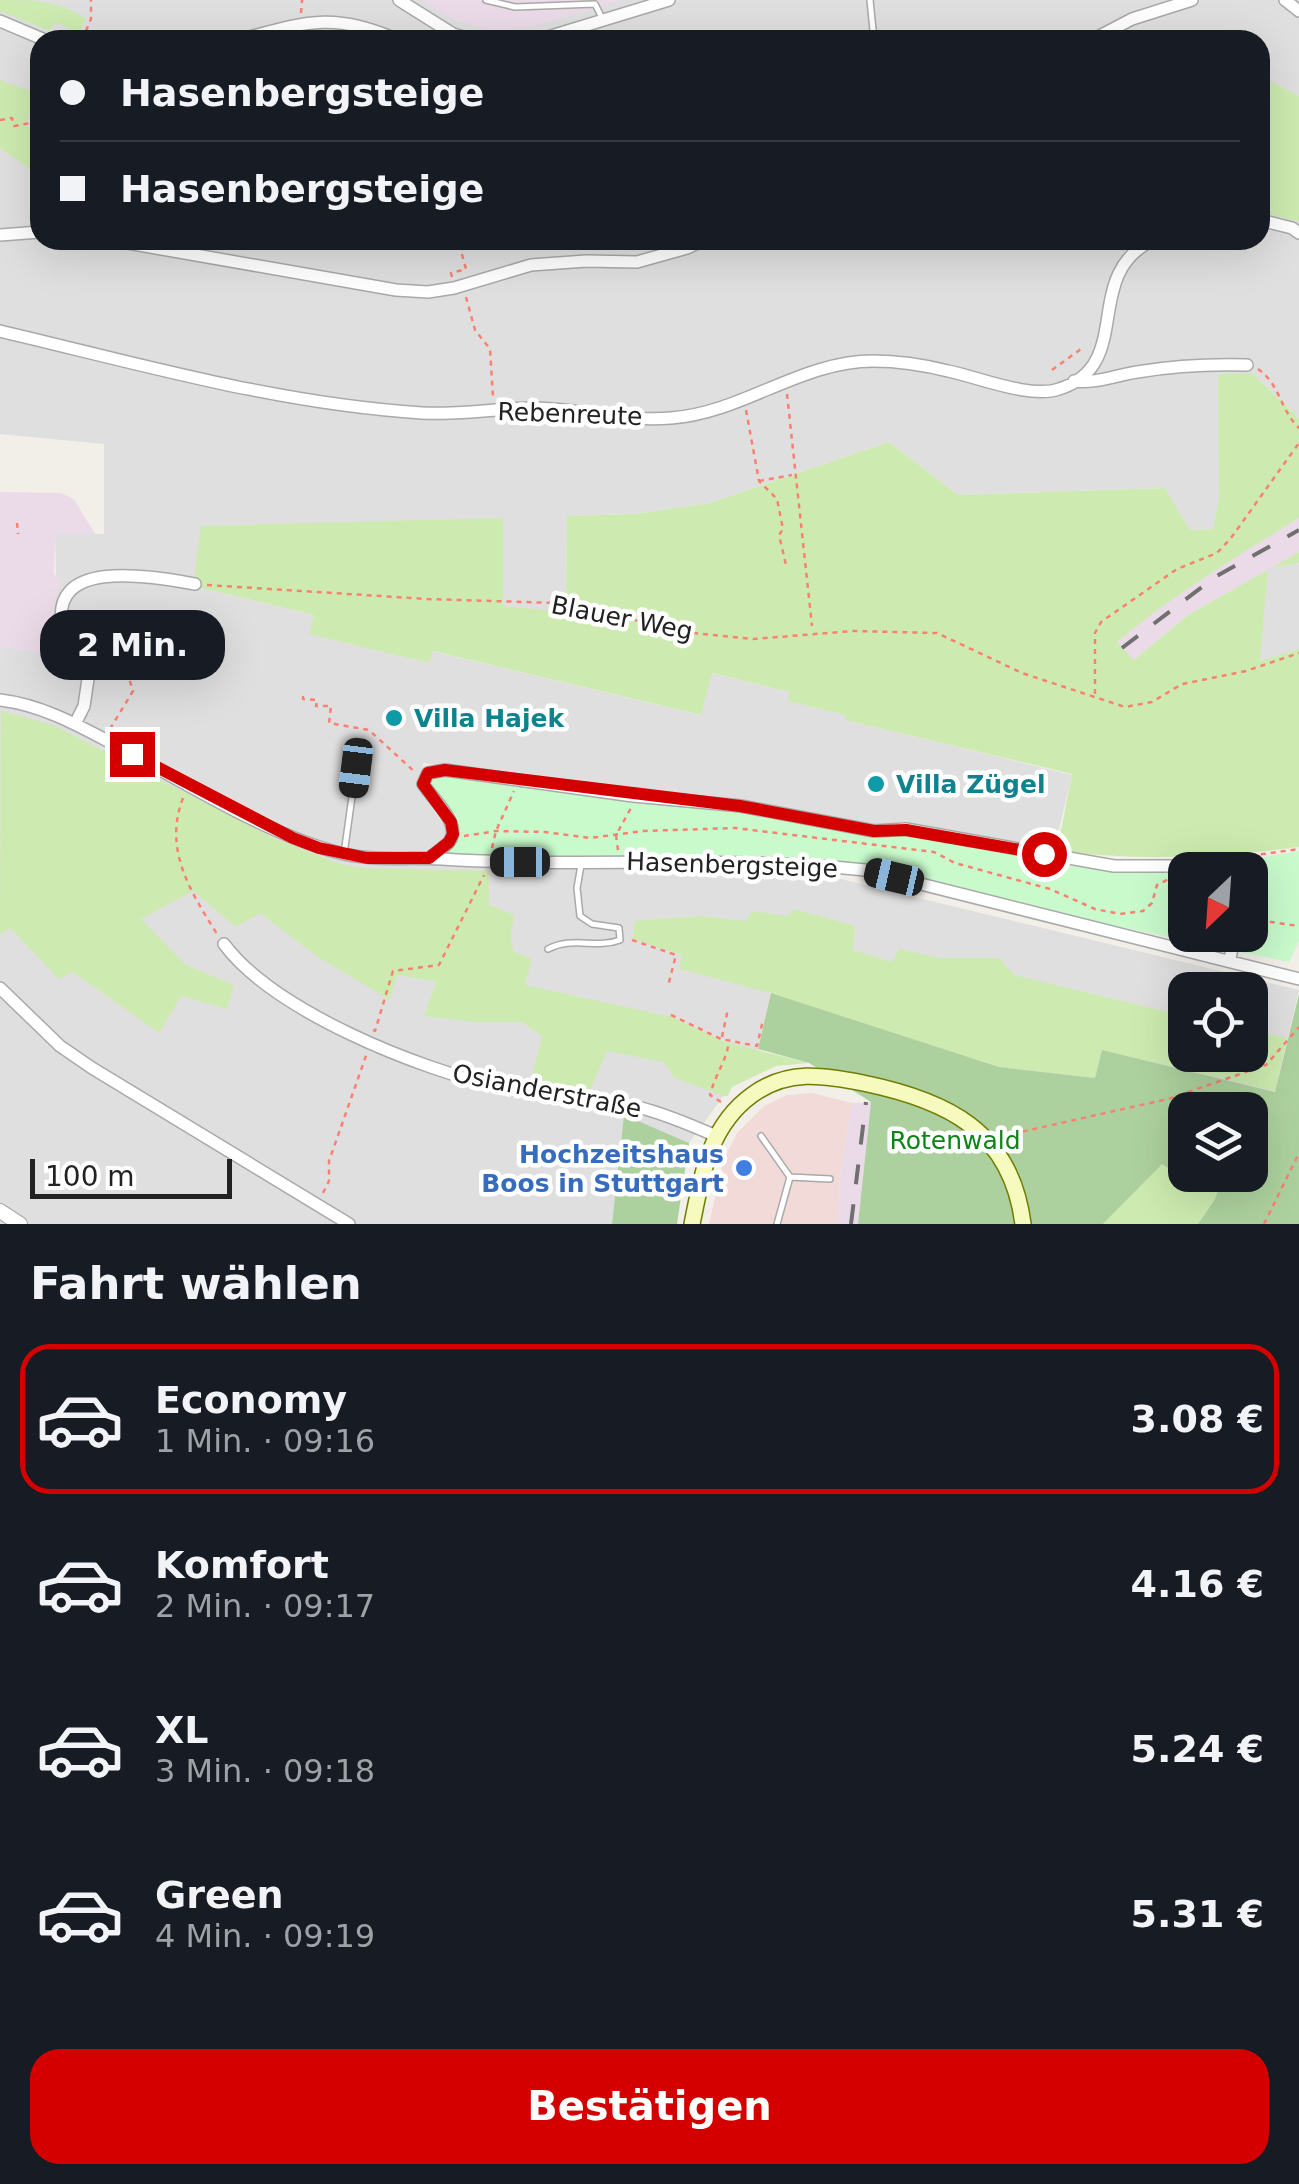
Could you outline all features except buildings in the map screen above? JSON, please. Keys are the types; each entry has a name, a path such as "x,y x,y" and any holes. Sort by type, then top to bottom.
{"main road":[{"path":"692,1224 716,1136 750,1096 784,1078 818,1075 900,1090 954,1112 988,1141 1012,1182 1023,1224"}],"street":[{"path":"399,0 451,30"},
{"path":"571,30 670,0"},
{"path":"1111,30 1132,19 1192,0"},
{"path":"1285,0 1299,11"},
{"path":"0,21 30,34"},
{"path":"277,30 345,21 376,30"},
{"path":"1270,222 1299,233"},
{"path":"0,234 30,232"},
{"path":"167,250 396,290 428,292 531,265 637,262 674,250"},
{"path":"1074,382 1098,359 1104,346 1109,294 1116,276 1137,250"},
{"name":"Rebenreute","path":"0,331 269,396 424,413 536,408 670,418 745,398 826,367 874,361 946,370 1041,392 1136,372 1213,364 1248,365"},
{"path":"75,724 84,706 89,672 64,632 63,610 69,590 76,584 124,574 195,584"},
{"name":"Hasenbergsteige","path":"0,700 34,707 75,724 293,838 344,854 489,862 806,864 865,870 1299,979"},
{"name":"Hasenbergsteige","path":"424,780 428,773 445,770 633,796 740,806 874,831 906,830 1114,866 1168,866"},
{"path":"424,780 423,784 451,822 453,834 429,858"},
{"name":"Osianderstraße","path":"224,944 237,962 283,996 407,1058 502,1088 637,1107 716,1136"},
{"path":"1230,960 1231,952"},
{"path":"0,988 60,1046 92,1068 349,1224"},
{"path":"0,1211 20,1224"}],"lane":[{"path":"486,0 516,7 596,4 604,20"},
{"path":"870,0 873,30"},
{"path":"344,854 356,768"},
{"path":"548,949 571,941 608,945 620,940 619,928 592,924 580,916 578,888 582,862"},
{"path":"761,1136 790,1177"},
{"path":"790,1177 830,1179"},
{"path":"777,1224 790,1177"}],"path":[{"path":"84,30 90,19 91,0"},
{"path":"0,120 12,118 14,126 30,124"},
{"path":"454,288 451,272 466,269 461,250"},
{"path":"466,296 475,330 490,349 493,398 480,399 481,411"},
{"path":"1052,370 1081,349"},
{"path":"1248,365 1258,368 1274,383 1287,416 1299,428"},
{"path":"784,382 812,626"},
{"path":"745,398 760,481 777,500 786,564"},
{"path":"1095,696 1095,634 1102,622 1177,569 1217,553 1299,444"},
{"path":"760,481 792,475"},
{"path":"18,523 18,534"},
{"name":"Blauer Weg","path":"195,584 556,603 674,631 753,639 853,632 937,633 1022,673 1116,705 1152,702 1182,684 1246,671 1299,653"},
{"path":"104,739 133,691 119,647"},
{"path":"303,696 317,700 316,706 331,706 328,723 369,730 424,780"},
{"path":"489,862 496,831 519,780"},
{"path":"189,785 176,822 182,871 224,944"},
{"path":"620,862 616,835 630,815 633,796"},
{"path":"449,842 461,836 496,831 590,838 735,828 934,852 955,863 1050,889 1095,909 1120,914 1143,911 1152,903 1157,885 1168,880"},
{"path":"871,846 874,831"},
{"path":"1268,853 1299,849"},
{"path":"362,1024 375,1031 394,971 439,965 484,876"},
{"path":"1268,922 1299,926"},
{"path":"620,940 676,955 668,986"},
{"path":"722,1039 728,1008"},
{"path":"671,1015 722,1039 757,1046 763,1020"},
{"path":"1000,1136 1168,1099 1266,1065 1299,1027"},
{"path":"722,1103 710,1094 721,1062 728,1056 729,1041"},
{"path":"322,1196 328,1181 329,1160 369,1048"},
{"path":"1264,1224 1299,1153"}],"shaded area":[{"path":"0,0 1299,0 1299,418 1252,373 1213,529 1190,530 1165,488 958,495 889,442 710,503 634,514 567,516 566,613 503,606 503,518 193,586 314,615 310,634 428,662 432,651 700,715 711,673 790,692 789,701 846,715 846,720 1072,775 1054,850 874,829 423,763 419,786 449,833 429,852 592,867 804,870 1225,972 1168,972 1168,1067 1102,1051 1095,1078 999,1067 771,993 758,1049 689,1143 624,1116 612,1224 0,1224 0,646 58,655 55,533 104,534 104,444 0,434"},
{"path":"423,0 618,1 535,26 501,30 448,17"},
{"path":"0,492 61,493 74,499 95,534 55,534 54,573 61,585 57,591 58,656 0,646"},
{"path":"1299,518 1299,552 1188,615 1133,661 1117,642 1155,610"},
{"path":"1299,563 1299,649 1259,662 1268,568"},
{"path":"1268,982 1299,990 1275,1092 1191,1072 1268,1072"},
{"path":"812,1093 852,1103 840,1177 838,1224 709,1224 724,1158 738,1132 764,1106 787,1095"},
{"path":"871,1102 858,1224 838,1224 840,1177 852,1103"}],"green space":[{"path":"0,0 35,1 56,5 86,19 80,30 55,22 48,30 0,11"},
{"path":"0,80 30,91 26,126 30,128 30,169 0,148"},
{"path":"1270,81 1299,96 1299,221 1270,215"},
{"path":"1252,373 1299,418 1299,518 1183,592 1117,642 1134,660 1188,615 1268,570 1260,661 1299,649 1299,847 1255,852 1168,852 1168,857 1057,851 1072,774 845,720 845,715 788,701 790,692 712,673 701,715 433,651 429,663 309,634 314,615 193,586 201,526 503,518 503,606 566,612 567,516 634,514 710,503 889,442 958,495 1165,488 1190,530 1213,529 1219,499 1218,374"},
{"path":"1299,552 1299,563 1272,567"},
{"path":"1,711 53,725 272,837 337,863 361,868 489,871 489,905 514,915 513,951 532,959 525,985 672,1017 725,1042 809,1063 776,1066 732,1087 724,1096 675,1078 664,1062 607,1051 590,1091 530,1084 542,1036 522,1022 424,1016 436,982 397,975 390,1000 315,955 260,913 236,927 193,891 141,919 186,965 234,985 227,1009 181,996 159,1033 73,972 59,979 10,928 0,935"},
{"path":"444,772 905,831 1114,867 1168,867 1168,937 863,865 803,857 437,855 457,835 427,784 430,775"},
{"path":"1299,851 1299,941 1289,962 1241,952 1268,952 1268,857"},
{"path":"794,909 855,926 853,950 892,962 899,949 939,958 999,958 1014,975 1168,1012 1168,1066 1102,1050 1095,1078 999,1067 771,993 679,969 682,955 633,939 634,921 701,916 746,921 752,911 788,916"},
{"name":"Rotenwald","path":"771,993 999,1067 1095,1078 1102,1050 1168,1066 1168,1072 1193,1072 1275,1092 1299,994 1299,1224 1198,1224 1217,1192 1268,1192 1268,1092 1168,1092 1168,1168 1162,1164 1103,1224 858,1224 871,1102 809,1063 758,1049"},
{"path":"1268,1034 1287,1038 1275,1091 1195,1072 1268,1072"},
{"path":"624,1115 689,1143 677,1224 612,1224"},
{"path":"1162,1163 1168,1167 1168,1192 1217,1192 1198,1224 1103,1224"}],"railway":[{"path":"1122,648 1215,577 1299,530"},
{"path":"851,1224 866,1102"}],"place":[{"name":"Villa Hajek","path":"394,718"},
{"name":"Villa Zügel","path":"876,784"},
{"name":"Hochzeitshaus Boos in Stuttgart","path":"744,1168"}],"route":[{"path":"132,754 293,838 367,858 429,858 449,842 453,834 451,822 423,784 428,773 445,770 633,796 740,806 874,831 906,830 1044,854"}]}
